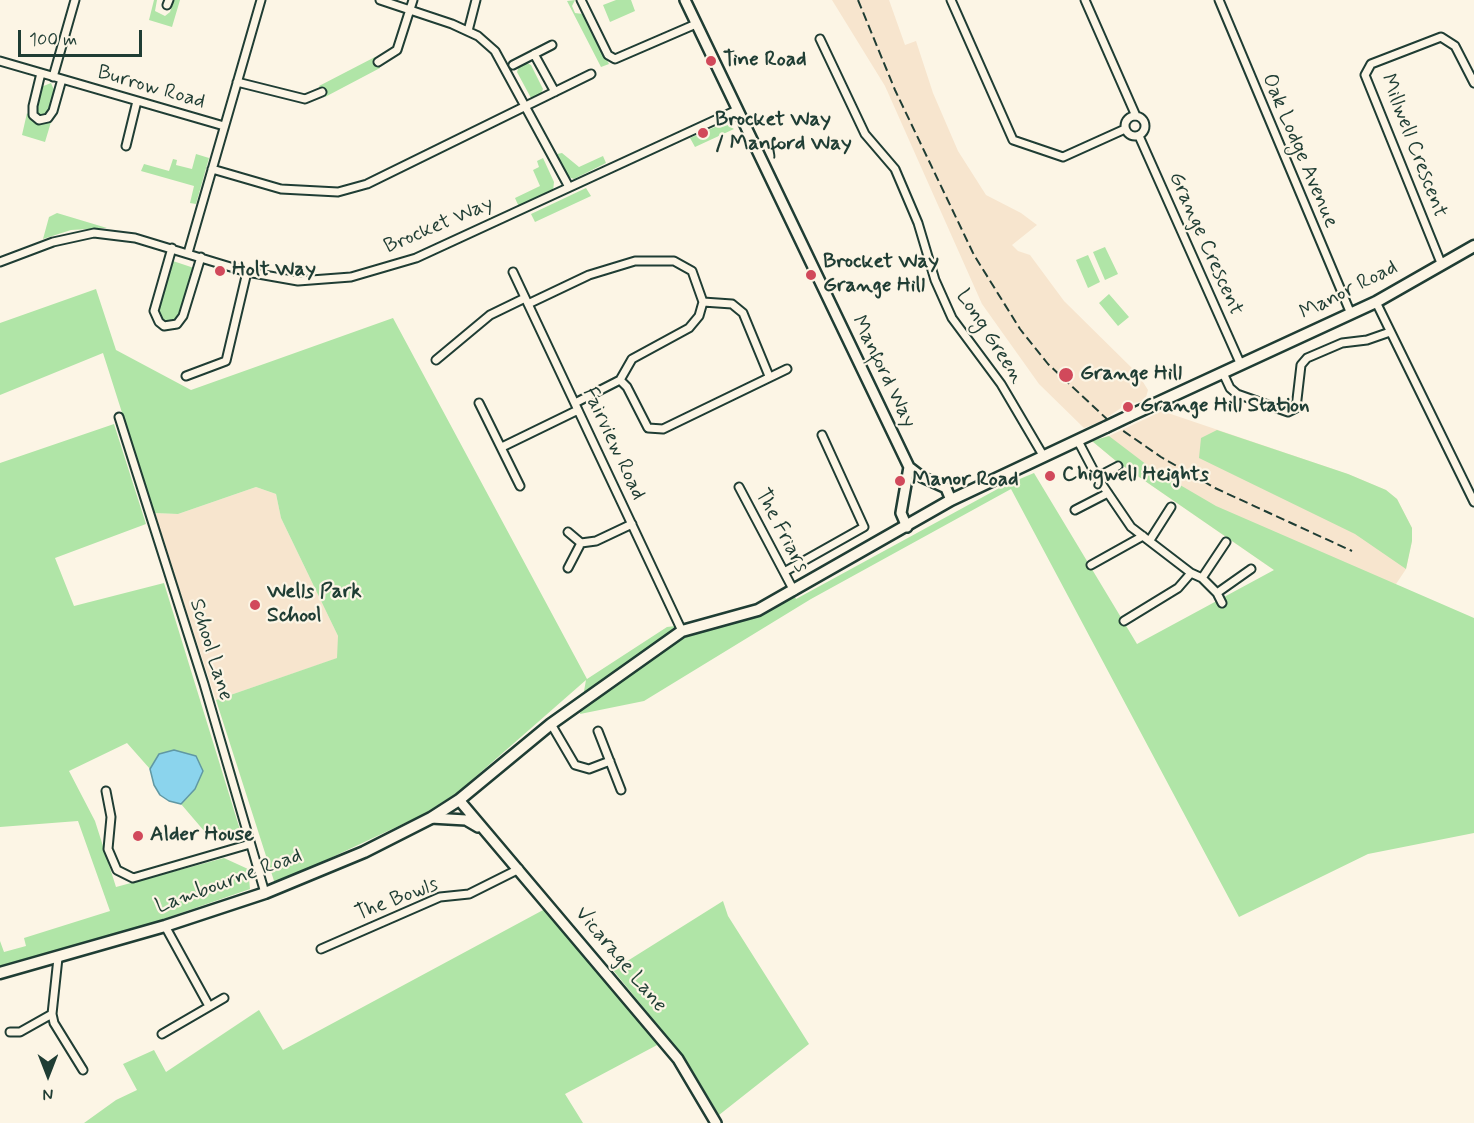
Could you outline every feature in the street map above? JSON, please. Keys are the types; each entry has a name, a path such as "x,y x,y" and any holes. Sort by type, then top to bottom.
{"main road":[{"name":"Manor Road","path":"459,800 551,724 682,631 758,610 951,500 1376,302 1474,246"},
{"name":"Lambourne Road","path":"0,973 165,926 265,893 364,852 431,818 459,800"}],"street":[{"path":"53,76 75,0"},
{"path":"188,253 261,0"},
{"path":"380,0 468,31 478,36 495,51 527,106 569,187"},
{"path":"378,62 397,51 412,0"},
{"path":"468,31 476,0"},
{"path":"581,0 608,55 621,59 696,24"},
{"name":"Manford Way","path":"685,0 909,467"},
{"path":"951,0 1013,140 1063,158 1125,129"},
{"name":"Grange Crescent","path":"1085,0 1136,116 1142,119 1145,125 1139,136 1241,365"},
{"name":"Oak Lodge Avenue","path":"1219,0 1351,314"},
{"name":"Millwell Crescent","path":"1441,263 1365,75 1371,64 1441,37 1455,46 1474,83"},
{"name":"Long Green","path":"820,39 865,134 895,169 918,223 935,280 952,318 1001,384 1044,457"},
{"path":"513,64 552,45"},
{"path":"534,54 555,92"},
{"name":"Burrow Road","path":"0,61 224,126"},
{"path":"41,73 33,106 33,115 39,120 48,118 53,111 62,79"},
{"path":"212,169 281,189 338,192 367,184 591,74"},
{"path":"237,82 305,99 322,92"},
{"path":"126,146 137,101"},
{"name":"Brocket Way","path":"0,262 53,242 94,232 135,237 247,272 298,281 351,276 416,258 737,110"},
{"path":"1125,129 1127,120 1136,116"},
{"path":"1125,129 1132,136 1139,136"},
{"path":"172,248 154,311 159,322 164,326 171,326 181,321 201,257"},
{"path":"436,360 490,315 589,275 635,261 674,261 692,271 703,302 699,315 689,328 632,358 620,380 502,447"},
{"path":"186,376 226,361 247,272"},
{"name":"Fairview Road","path":"513,273 682,631"},
{"path":"703,302 732,304 743,313 769,376"},
{"path":"1376,302 1474,502"},
{"path":"1223,374 1230,388 1237,394 1288,412 1296,408 1301,365 1307,358 1342,343 1367,340 1390,332"},
{"path":"620,380 627,387 648,428 663,429 787,369"},
{"path":"479,403 520,486"},
{"name":"School Lane","path":"119,417 204,684 265,893"},
{"path":"784,572 864,527 822,435"},
{"path":"1078,441 1096,477 1131,527 1191,573 1202,578 1217,593 1222,603"},
{"path":"1096,477 1118,466"},
{"path":"907,527 901,513 909,467 922,477 946,488 951,500"},
{"name":"The Friars","path":"739,487 794,591"},
{"path":"1074,510 1108,493"},
{"path":"1150,540 1171,507"},
{"path":"568,532 580,543 596,541 632,524"},
{"path":"1091,565 1143,536"},
{"path":"1202,578 1226,542"},
{"path":"568,568 580,543"},
{"path":"1217,593 1251,569"},
{"path":"1124,621 1178,588 1191,573"},
{"path":"551,724 575,765 589,769 610,761"},
{"path":"598,731 621,790"},
{"path":"106,791 111,817 108,849 117,870 133,878 249,844"},
{"name":"Vicarage Lane","path":"459,800 682,1064 716,1123"},
{"name":"Vicarage Lane","path":"431,818 466,820 483,830"},
{"name":"The Bowls","path":"321,949 440,897 469,894 519,869"},
{"path":"165,926 209,1006"},
{"path":"58,958 52,1014 54,1023 83,1070"},
{"path":"162,1034 224,999"},
{"path":"10,1032 20,1032 52,1014"}],"shaded area":[{"path":"832,0 889,0 905,45 916,41 933,93 958,151 986,195 1021,213 1037,225 1012,245 1018,251 1030,255 1064,301 1138,374 1148,390 1145,401 1127,404 1100,422 1084,428 1039,384 982,304 885,86"},
{"path":"1162,411 1348,474 1386,490 1397,499 1412,528 1412,541 1406,569 1396,584 1274,570 1116,461 1092,441 1109,436"},
{"name":"Wells Park School","path":"256,487 276,494 281,518 338,636 338,658 216,700 154,513 178,514"}],"green space":[{"path":"154,0 157,0 155,11 165,16 170,12 174,0 180,0 172,27 149,20"},
{"path":"575,0 572,6 575,13 583,14 609,64 601,67 567,1"},
{"path":"616,0 631,0 635,11 610,22 603,5"},
{"path":"375,57 380,68 325,97 319,86"},
{"path":"527,63 531,65 543,89 540,95 531,98 517,72 519,66"},
{"path":"51,83 54,90 49,109 46,114 38,115 35,110 41,87"},
{"path":"27,113 34,122 51,122 45,142 22,135"},
{"path":"724,123 734,129 695,147 690,138"},
{"path":"562,153 579,167 603,156 606,163 574,179 568,177 557,154"},
{"path":"196,154 209,158 196,204 190,203 194,186 141,171 144,164 169,171 173,159 177,160 176,165 192,169"},
{"path":"543,158 554,182 553,191 519,207 515,198 540,186 533,170 539,167 537,161"},
{"path":"586,188 591,196 535,222 531,214"},
{"path":"57,213 107,228 71,230 43,239 49,217"},
{"path":"1105,247 1118,274 1105,280 1093,252"},
{"path":"1088,255 1100,282 1088,288 1076,260"},
{"path":"173,261 194,268 178,318 167,321 160,318 158,308"},
{"path":"96,289 116,350 191,390 393,318 587,679 667,627 742,618 794,595 796,599 1003,486 1034,473 1137,644 1274,570 1116,461 1092,441 1109,436 1151,468 1216,506 1474,618 1474,833 1368,854 1239,917 1011,489 811,599 644,701 580,714 586,680 457,793 422,815 275,884 216,700 337,658 338,636 281,518 276,494 256,487 178,514 154,513 103,353 0,395 0,323"},
{"path":"1109,294 1129,317 1118,326 1099,303"},
{"path":"114,424 146,524 55,558 74,606 164,583 241,833 205,832 181,804 195,789 159,754 150,769 127,743 69,771 95,821 116,887 224,858 248,869 250,889 129,931 0,968 0,941 4,952 26,946 24,938 110,911 78,821 0,827 0,463"},
{"path":"1217,430 1348,474 1386,490 1397,499 1412,528 1412,541 1406,569 1355,534 1199,458 1201,438"},
{"path":"723,901 728,916 809,1044 719,1115 686,1060 613,970"},
{"path":"545,909 659,1044 565,1094 583,1123 84,1123 116,1100 137,1090 123,1064 154,1050 166,1072 259,1010 283,1050"}],"water":[{"path":"174,750 196,756 203,771 195,789 181,804 169,801 160,795 154,785 150,769 159,754"}],"railway":[{"path":"858,0 895,90 974,255 1020,329 1048,364 1109,421 1161,457 1215,488 1352,551"}],"place":[{"name":"Tine Road","path":"711,61"},
{"name":"Brocket Way / Manford Way","path":"703,133"},
{"name":"Holt Way","path":"220,271"},
{"name":"Brocket Way Grange Hill","path":"811,275"},
{"name":"Grange Hill","path":"1066,375"},
{"name":"Grange Hill Station","path":"1128,407"},
{"name":"Chigwell Heights","path":"1050,476"},
{"name":"Manor Road","path":"900,481"},
{"name":"Wells Park School","path":"255,605"},
{"name":"Alder House","path":"138,836"}]}
